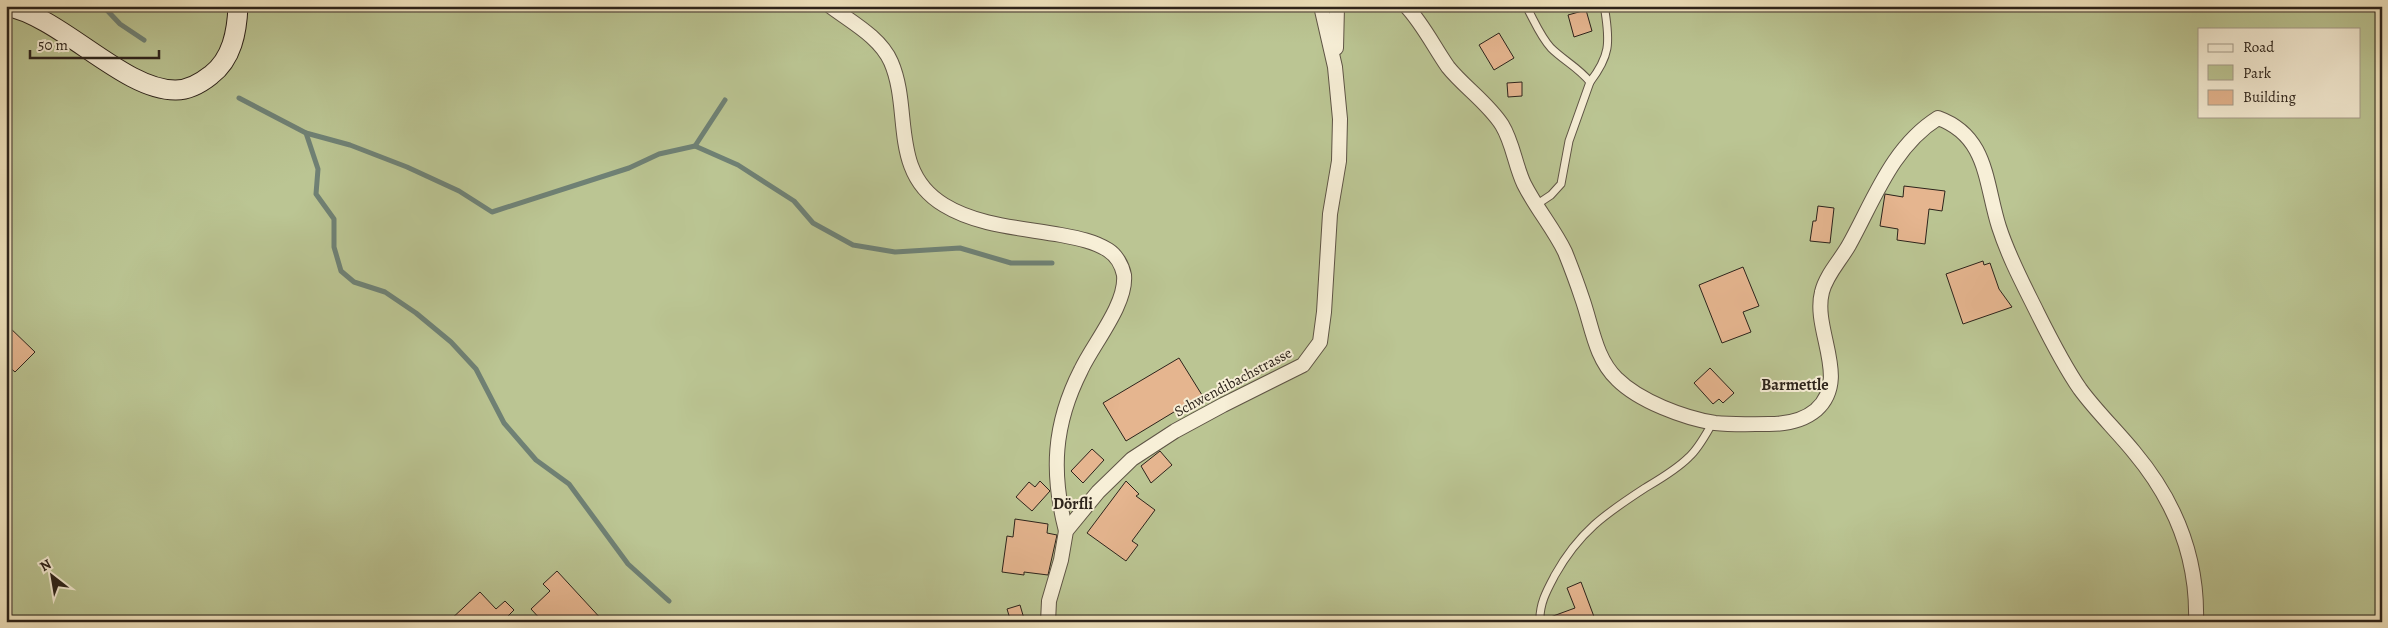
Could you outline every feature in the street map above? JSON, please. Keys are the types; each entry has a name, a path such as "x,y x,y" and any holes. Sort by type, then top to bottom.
{"street":[{"path":"6,6 38,18 135,78 176,90 188,88 202,82 224,61 233,40 238,6"},
{"path":"830,6 873,38 890,61 897,83 907,155 919,181 936,199 960,213 983,220 1080,239 1096,244 1114,255 1122,269 1124,276 1121,296 1080,370 1066,405 1061,428 1056,466 1056,483 1066,531"},
{"name":"Schwendibachstrasse","path":"1048,622 1049,601 1061,560 1066,531 1098,492 1132,459 1223,405 1303,365 1316,349 1322,332 1329,232 1340,146 1340,104 1335,67 1321,6"},
{"path":"1335,67 1337,6"},
{"path":"1406,6 1456,76 1501,124 1518,170 1535,205 1564,250 1583,299 1597,348 1610,371 1628,388 1647,400 1713,422 1731,424 1789,422 1802,418 1819,407 1828,391 1831,369 1820,303 1826,281 1849,245 1885,176 1911,140 1922,128 1938,118 1954,124 1963,132 1980,156 1998,225 2015,270 2060,357 2080,388 2144,464 2171,507 2187,545 2196,583 2196,622"}],"lane":[{"path":"1526,6 1539,31 1552,48 1583,73 1590,82"},
{"path":"1535,205 1552,195 1561,184 1569,140 1590,82 1607,55 1609,37 1604,11"},
{"path":"1540,622 1541,606 1548,588 1562,562 1586,530 1624,501 1684,462 1696,450 1713,422"}],"green space":[{"path":"6,6 2382,6 2382,622 6,622"}],"building":[{"path":"1586,10 1592,31 1574,37 1568,15"},
{"path":"1499,33 1514,58 1494,70 1479,45"},
{"path":"1522,82 1522,96 1508,97 1507,83"},
{"path":"1904,186 1945,191 1942,211 1929,209 1925,244 1897,240 1898,229 1880,226 1885,194 1903,197"},
{"path":"1818,206 1834,208 1830,243 1810,241 1813,221 1816,221"},
{"path":"1983,261 1984,265 1990,263 1999,289 2012,307 1963,324 1946,274"},
{"path":"1743,267 1759,306 1743,312 1751,332 1722,343 1699,285"},
{"path":"6,324 35,352 15,372 6,364"},
{"path":"1179,358 1202,395 1126,441 1103,403"},
{"path":"1710,368 1734,393 1723,403 1719,399 1713,404 1694,383"},
{"path":"1092,449 1104,460 1083,483 1071,471"},
{"path":"1160,451 1172,465 1151,483 1141,466"},
{"path":"1040,481 1050,491 1032,511 1016,497 1029,482 1035,487"},
{"path":"1126,481 1139,494 1136,496 1155,510 1132,541 1138,545 1126,561 1087,533"},
{"path":"1015,519 1048,524 1047,533 1057,535 1048,575 1024,572 1024,575 1002,572 1007,536 1013,537"},
{"path":"557,571 604,622 543,622 531,609 550,591 543,584"},
{"path":"1581,582 1596,622 1545,622 1545,619 1575,608 1567,588"},
{"path":"480,592 496,609 505,601 514,610 505,619 508,622 448,622"},
{"path":"1020,605 1025,622 1011,622 1007,609"}],"waterway":[{"path":"103,6 120,24 144,40"},
{"path":"239,98 306,133 350,145 407,167 459,191 492,212 629,168 659,154 695,146 738,165 794,201 813,223 853,245 895,252 960,248 1011,263 1052,263"},
{"path":"695,146 725,100"},
{"path":"306,133 318,169 316,194 334,219 334,247 341,271 354,282 385,292 416,313 451,342 476,369 504,423 536,460 569,484 628,564 669,601"}],"district":[{"name":"Barmettle","path":"1795,384"},
{"name":"Dörfli","path":"1073,503"}]}
